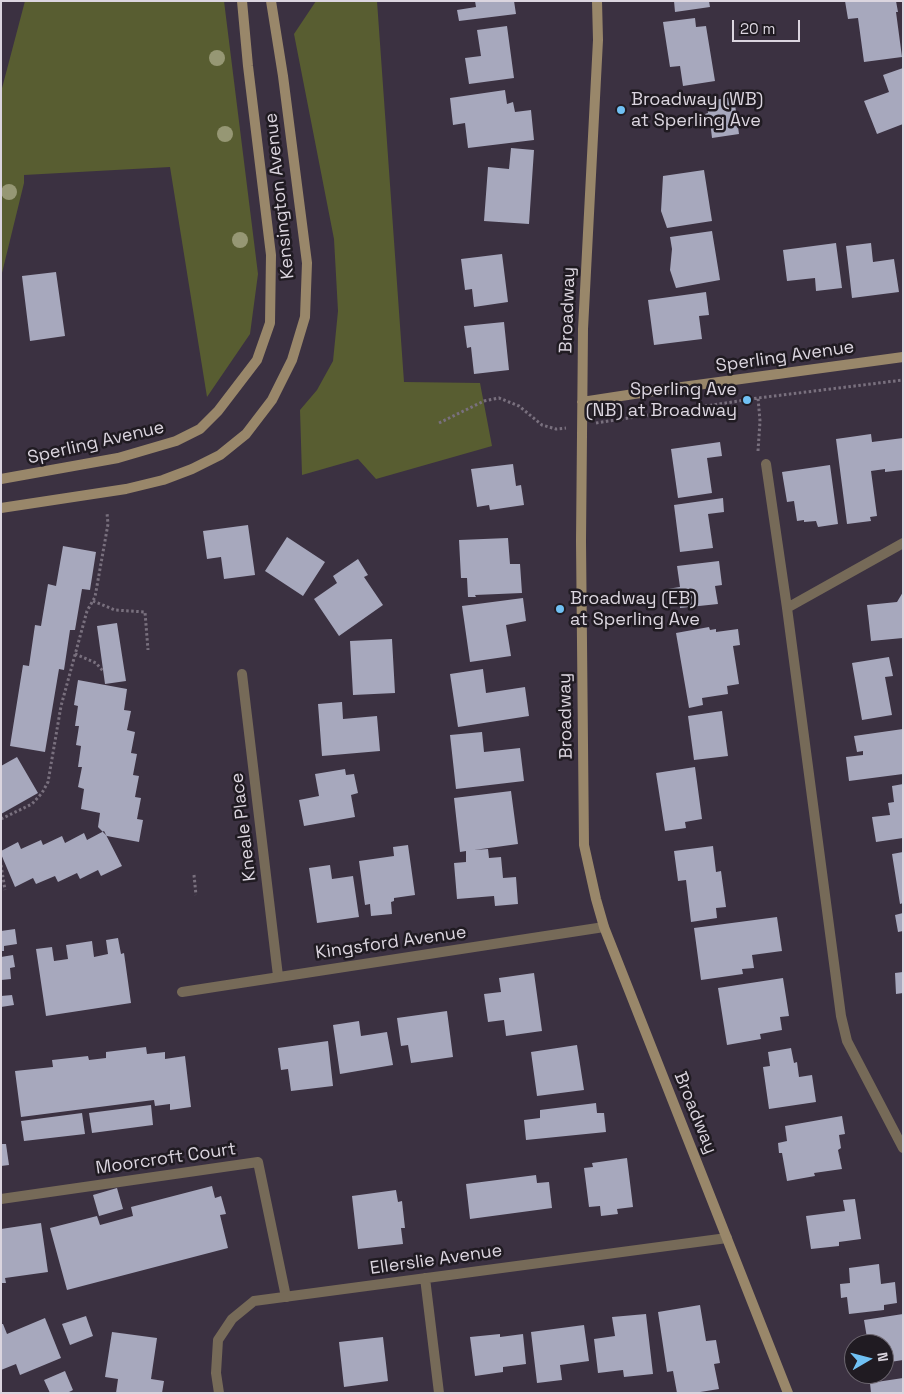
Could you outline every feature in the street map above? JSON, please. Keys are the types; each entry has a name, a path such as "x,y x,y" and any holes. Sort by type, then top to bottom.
{"street":[{"name":"Kensington Avenue","path":"218,411 257,360 270,323 271,255 242,1"},
{"name":"Kensington Avenue","path":"1,508 126,489 163,480 192,469 220,455 246,434 272,400 292,360 305,317 307,263 283,76 270,1"},
{"name":"Broadway","path":"597,1 598,40 583,329 581,541 584,845 604,927 788,1393"},
{"name":"Sperling Avenue","path":"582,402 903,357"},
{"name":"Sperling Avenue","path":"1,479 56,470 149,450 176,441 200,429 218,411"},
{"path":"766,464 847,1041 903,1148"},
{"path":"787,608 903,543"},
{"name":"Kneale Place","path":"242,674 278,976"},
{"name":"Kingsford Avenue","path":"182,992 604,927"},
{"name":"Moorcroft Court","path":"1,1199 258,1162 286,1297"},
{"name":"Ellerslie Avenue","path":"219,1393 216,1373 218,1340 232,1319 254,1301 727,1238"},
{"path":"425,1278 439,1393"}],"path":[{"path":"610,420 758,398 903,380"},
{"path":"439,423 484,401 499,398 519,406 542,425 556,429"},
{"path":"758,398 760,421 757,450 766,464"},
{"path":"1,819 32,804 42,794 48,782 62,706 75,654 87,612 95,597 108,524 107,513"},
{"path":"93,601 114,610 145,612 148,650"},
{"path":"75,654 96,663 103,672"},
{"path":"1,864 5,890"},
{"path":"194,875 196,895"}],"green space":[{"path":"25,1 224,1 258,274 250,334 207,397 170,167 24,175 24,183 1,277 1,92"},
{"path":"316,1 377,1 404,382 480,383 492,446 376,479 358,459 302,475 300,410 317,390 333,361 338,311 334,239 294,34"}],"building":[{"path":"475,1 514,1 516,14 459,21 457,10 476,7"},
{"path":"674,1 709,1 710,7 675,12"},
{"path":"845,1 896,1 902,57 864,62 858,18 848,19"},
{"path":"695,18 696,27 706,26 715,81 683,86 680,66 670,67 663,22"},
{"path":"507,26 514,78 469,84 465,58 481,56 477,30"},
{"path":"903,68 903,124 877,134 864,101 889,92 883,75"},
{"path":"505,90 507,104 513,102 515,112 531,110 534,140 468,148 465,123 453,125 450,98"},
{"path":"734,97 739,134 712,138 710,121 706,121 705,114 708,113 707,101"},
{"path":"511,148 534,150 529,224 484,221 488,167 509,169"},
{"path":"704,170 712,221 667,228 661,211 663,176"},
{"path":"712,231 720,280 676,288 670,270 672,249 670,237"},
{"path":"836,243 842,288 816,291 815,278 787,281 783,250"},
{"path":"871,243 873,262 894,259 899,292 852,298 846,246"},
{"path":"502,254 508,302 474,307 472,289 465,290 461,259"},
{"path":"56,272 65,336 30,341 22,276"},
{"path":"706,292 709,315 699,316 702,339 654,345 648,300"},
{"path":"504,322 509,370 474,374 471,347 467,348 464,326"},
{"path":"871,434 872,442 903,438 903,470 885,472 885,469 871,471 877,516 870,517 871,521 847,524 836,439"},
{"path":"720,442 722,456 707,458 712,493 678,498 671,449"},
{"path":"513,464 516,486 521,485 524,505 490,510 489,505 477,507 471,469"},
{"path":"830,465 838,524 818,527 816,521 797,521 794,501 787,502 782,472"},
{"path":"723,498 724,512 708,514 713,548 680,552 674,505"},
{"path":"248,525 255,575 224,579 221,557 207,559 203,531"},
{"path":"287,537 325,562 303,596 265,571"},
{"path":"508,538 510,564 520,564 522,593 468,597 467,578 461,578 459,540"},
{"path":"63,546 96,552 90,590 82,589 75,630 70,630 64,670 59,669 45,752 10,746 23,665 29,666 35,625 41,626 48,584 56,586"},
{"path":"358,559 368,575 364,577 383,605 339,636 314,599 337,583 333,576"},
{"path":"719,561 722,585 715,586 718,604 680,608 679,596 668,598 667,589 680,587 677,566"},
{"path":"903,592 903,638 871,641 867,605 897,602"},
{"path":"523,598 526,621 506,625 511,656 470,662 462,606"},
{"path":"117,623 126,681 105,684 97,626"},
{"path":"709,627 710,630 716,629 716,632 738,629 740,645 733,646 739,684 727,686 728,694 702,698 703,705 689,708 676,633"},
{"path":"392,639 395,693 353,695 350,641"},
{"path":"889,657 893,676 885,677 892,715 862,720 852,663"},
{"path":"483,669 486,693 525,687 529,716 458,727 450,674"},
{"path":"78,680 127,689 124,710 131,711 127,730 135,732 131,753 137,754 133,775 139,776 135,797 141,798 137,819 143,820 139,842 107,836 98,827 100,813 81,809 84,789 78,787 82,767 78,767 81,746 76,745 79,726 75,726 78,706 74,705"},
{"path":"342,702 343,719 377,716 380,751 322,756 318,704"},
{"path":"722,711 728,756 694,760 688,716"},
{"path":"903,729 903,774 849,781 846,757 863,755 863,751 857,752 854,736"},
{"path":"482,732 484,752 520,748 524,781 456,789 450,735"},
{"path":"17,757 38,793 1,814 1,766"},
{"path":"695,767 702,819 685,822 686,828 665,831 656,773"},
{"path":"345,769 346,775 354,774 358,793 351,795 355,817 304,826 299,800 319,796 315,774"},
{"path":"903,784 903,838 876,842 872,817 890,815 888,803 894,802 892,786"},
{"path":"511,791 518,844 474,850 488,849 489,858 501,857 503,878 516,877 518,904 495,906 494,896 457,899 454,863 466,862 466,851 460,852 454,798"},
{"path":"104,831 122,866 101,876 98,870 80,879 77,873 58,882 55,876 36,884 33,878 15,887 1,854 1,851 18,842 21,849 41,840 43,845 62,836 65,843 84,833 87,840"},
{"path":"408,845 415,895 394,898 394,901 391,902 392,914 371,916 370,904 365,905 359,861 394,856 393,847"},
{"path":"713,846 716,872 721,871 726,907 716,908 717,918 691,922 686,880 678,881 674,851"},
{"path":"903,852 903,903 900,904 892,854"},
{"path":"330,865 332,879 353,876 359,917 317,923 309,868"},
{"path":"903,913 903,931 898,932 895,915"},
{"path":"777,917 782,951 752,955 754,968 742,969 743,974 701,980 694,928"},
{"path":"15,929 17,944 4,946 4,951 1,951 1,931"},
{"path":"118,938 121,954 124,953 131,1003 46,1016 36,949 52,947 54,961 68,959 66,945 92,941 94,957 108,954 106,940"},
{"path":"13,955 15,967 10,968 11,979 1,980 1,957"},
{"path":"903,972 903,993 896,994 895,973"},
{"path":"534,973 542,1031 506,1036 504,1020 488,1022 484,994 501,992 499,978"},
{"path":"783,978 789,1016 780,1017 782,1030 760,1034 761,1039 727,1045 718,988"},
{"path":"12,995 14,1005 1,1007 1,996"},
{"path":"447,1011 453,1057 411,1063 408,1045 401,1046 397,1018"},
{"path":"359,1021 361,1036 387,1032 393,1065 340,1074 333,1025"},
{"path":"328,1041 333,1086 291,1091 288,1069 281,1070 278,1048"},
{"path":"577,1045 584,1090 537,1096 531,1052"},
{"path":"146,1047 147,1054 165,1052 165,1059 185,1056 191,1107 170,1110 170,1104 155,1106 154,1100 21,1117 15,1071 53,1067 52,1060 88,1056 89,1060 106,1058 106,1052"},
{"path":"791,1048 794,1063 797,1062 799,1077 812,1075 816,1102 769,1109 763,1067 770,1066 768,1052"},
{"path":"596,1103 597,1113 604,1113 606,1132 526,1140 524,1120 540,1118 540,1110"},
{"path":"151,1105 153,1125 92,1133 89,1113"},
{"path":"82,1113 85,1134 24,1141 21,1121"},
{"path":"842,1116 845,1134 839,1135 841,1148 838,1150 842,1169 814,1173 815,1176 787,1181 782,1153 779,1153 778,1143 787,1141 785,1126"},
{"path":"1,1144 6,1144 9,1165 1,1166"},
{"path":"627,1158 633,1207 617,1209 618,1214 601,1216 600,1206 589,1207 584,1168 593,1167 592,1163"},
{"path":"536,1175 537,1183 549,1182 552,1208 470,1219 466,1184"},
{"path":"212,1186 215,1198 221,1196 226,1214 220,1215 228,1248 67,1290 50,1228 97,1216 100,1225 133,1216 131,1207"},
{"path":"117,1188 123,1209 99,1216 93,1195"},
{"path":"396,1190 398,1202 402,1201 405,1228 401,1228 403,1244 358,1249 352,1196"},
{"path":"855,1199 861,1239 839,1242 839,1246 811,1249 806,1216 845,1211 843,1200"},
{"path":"41,1223 48,1272 5,1278 6,1283 1,1283 1,1229"},
{"path":"879,1264 881,1284 895,1282 897,1303 884,1305 884,1310 849,1314 847,1297 841,1298 840,1284 850,1283 849,1268"},
{"path":"700,1305 706,1341 716,1340 720,1363 714,1364 719,1389 694,1393 677,1393 673,1371 667,1372 658,1312"},
{"path":"646,1314 653,1374 624,1377 623,1370 598,1373 594,1339 615,1336 612,1317"},
{"path":"903,1314 903,1360 894,1361 894,1334 866,1334 864,1320"},
{"path":"86,1316 93,1336 70,1345 62,1324"},
{"path":"45,1318 61,1358 20,1375 16,1364 1,1370 1,1324 3,1324 7,1334"},
{"path":"584,1325 589,1361 560,1365 562,1380 537,1383 531,1332"},
{"path":"112,1332 157,1338 151,1379 164,1381 162,1393 116,1393 118,1379 105,1377"},
{"path":"500,1334 500,1337 523,1334 526,1364 503,1367 503,1372 475,1376 470,1337"},
{"path":"383,1337 388,1381 344,1387 339,1342"},
{"path":"65,1371 73,1390 67,1393 50,1393 44,1380"},
{"path":"903,1378 903,1393 871,1393 870,1384 894,1384 894,1379"}],"place":[{"name":"Broadway (WB) at Sperling Ave","path":"621,110"},
{"name":"Sperling Ave (NB) at Broadway","path":"747,400"},
{"name":"Broadway (EB) at Sperling Ave","path":"560,609"}]}
